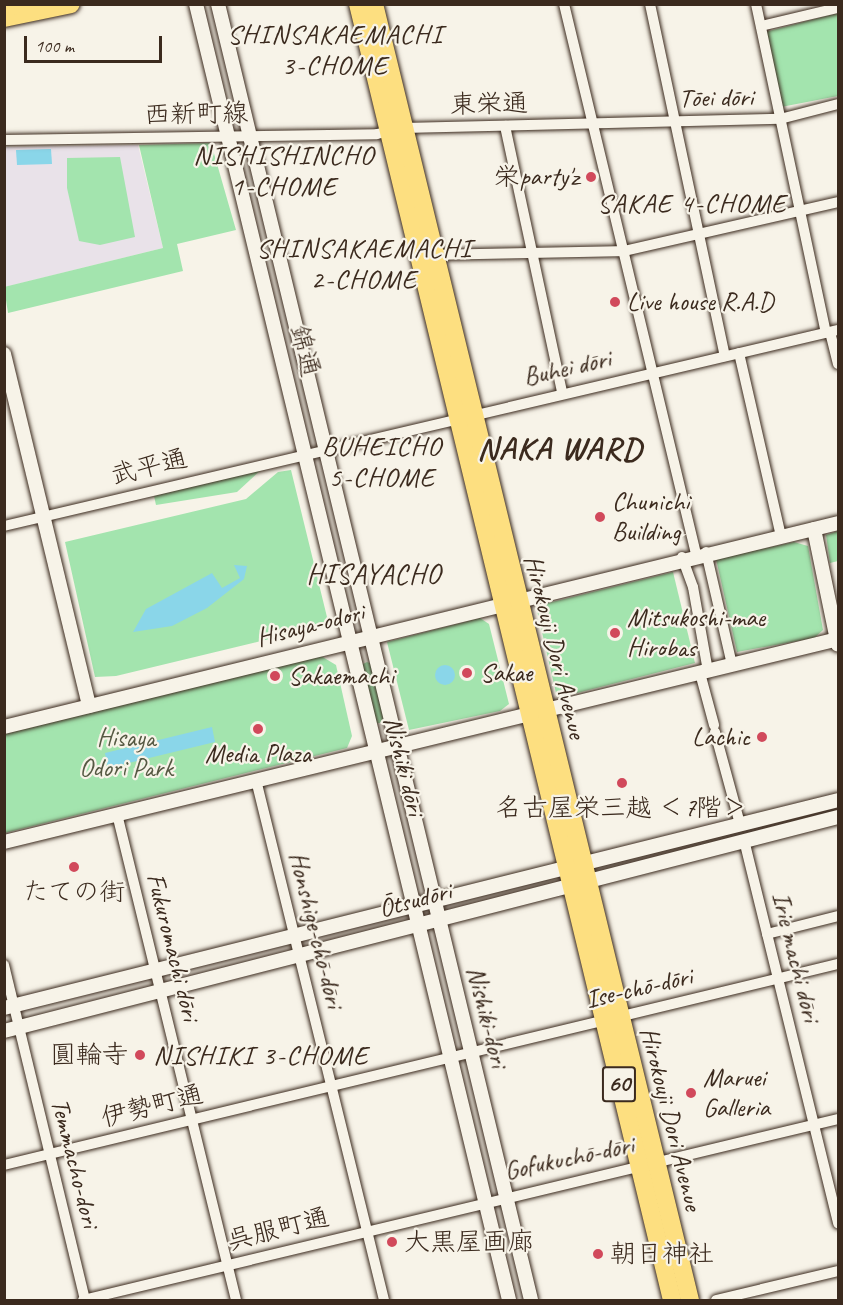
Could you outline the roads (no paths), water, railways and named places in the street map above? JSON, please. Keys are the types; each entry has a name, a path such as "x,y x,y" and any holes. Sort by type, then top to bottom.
{"highway":[{"path":"4,7 16,4"}],"main road":[{"path":"4,18 71,4"},
{"name":"Hirokouji Dori Avenue","path":"358,4 434,255 464,416"},
{"name":"Hirokouji Dori Avenue","path":"374,4 396,130 508,602 536,709 574,877 648,1164 690,1300"},
{"name":"Hirokouji Dori Avenue","path":"536,709 583,861 574,877"},
{"name":"Hirokouji Dori Avenue","path":"648,1164 672,1300"}],"street":[{"name":"錦通","path":"196,4 306,454 348,640"},
{"name":"錦通","path":"219,4 370,635"},
{"path":"564,4 652,372 732,665"},
{"path":"650,4 725,356"},
{"path":"756,4 799,211 832,332 838,364"},
{"path":"761,26 838,8"},
{"name":"Tōei dōri","path":"592,124 780,119 838,104"},
{"name":"東栄通","path":"396,130 592,124"},
{"path":"505,126 562,393"},
{"name":"西新町線","path":"4,140 396,130"},
{"path":"434,255 624,251 699,236 838,202"},
{"name":"Buhei dōri","path":"306,454 832,332"},
{"path":"739,353 781,537"},
{"path":"4,354 89,706"},
{"name":"武平通","path":"4,526 306,454"},
{"name":"Hisaya-odori","path":"4,727 701,553 838,523"},
{"path":"4,842 536,709 838,641 814,529"},
{"path":"682,558 695,595 704,672 715,728 740,824"},
{"name":"Nishiki dōri","path":"370,635 397,745"},
{"name":"Nishiki dōri","path":"348,640 414,903"},
{"name":"Nishiki-dori","path":"397,745 531,1300"},
{"name":"Honshige-chō-dōri","path":"256,780 384,1300"},
{"path":"583,861 838,800"},
{"name":"Fukuromachi dōri","path":"117,814 236,1300"},
{"name":"Ōtsudōri","path":"9,1007 414,903 574,877 838,817"},
{"name":"Irie machi dōri","path":"744,840 838,1224"},
{"name":"Ōtsudōri","path":"4,1031 438,919 574,877"},
{"name":"Nishiki-dori","path":"414,903 509,1300"},
{"path":"767,934 838,916"},
{"name":"Ise-chō-dōri","path":"450,1058 838,963"},
{"name":"Temmacho-dori","path":"4,965 9,1007 19,1027 84,1300"},
{"name":"伊勢町通","path":"4,1165 450,1058"},
{"name":"Gofukuchō-dōri","path":"484,1200 838,1119"},
{"name":"呉服町通","path":"84,1300 484,1200"},
{"path":"716,1300 838,1271"}],"water":[{"path":"51,149 52,164 17,165 16,150"},
{"path":"234,565 247,566 244,579 207,608 172,626 133,632 146,609 212,573 222,588 240,578"},
{"path":"445,665 452,668 455,675 452,682 445,685 438,682 435,675 438,668"},
{"path":"212,727 215,742 108,768 105,753"}],"place":[{"name":"栄party'z","path":"591,177"},
{"name":"Live house R.A.D","path":"615,302"},
{"name":"Chunichi Building","path":"600,517"},
{"name":"Mitsukoshi-mae Hirobas","path":"615,633"},
{"name":"Sakae","path":"467,673"},
{"name":"Sakaemachi","path":"275,676"},
{"name":"Media Plaza","path":"258,729"},
{"name":"Lachic","path":"762,737"},
{"name":"名古屋栄三越 ＜7階＞","path":"622,783"},
{"name":"たての街","path":"74,867"},
{"name":"圓輪寺","path":"140,1055"},
{"name":"Maruei Galleria","path":"691,1093"},
{"name":"大黒屋画廊","path":"392,1242"},
{"name":"朝日神社","path":"598,1254"}],"district":[{"name":"SHINSAKAEMACHI 3-CHOME","path":"335,50"},
{"name":"NISHISHINCHO 1-CHOME","path":"284,170"},
{"name":"SAKAE 4-CHOME","path":"692,204"},
{"name":"SHINSAKAEMACHI 2-CHOME","path":"364,264"},
{"name":"NAKA WARD","path":"560,449"},
{"name":"BUHEICHO 5-CHOME","path":"382,462"},
{"name":"HISAYACHO","path":"374,574"},
{"name":"NISHIKI 3-CHOME","path":"261,1056"}],"park label":[{"name":"Hisaya Odori Park","path":"126,753"}]}
